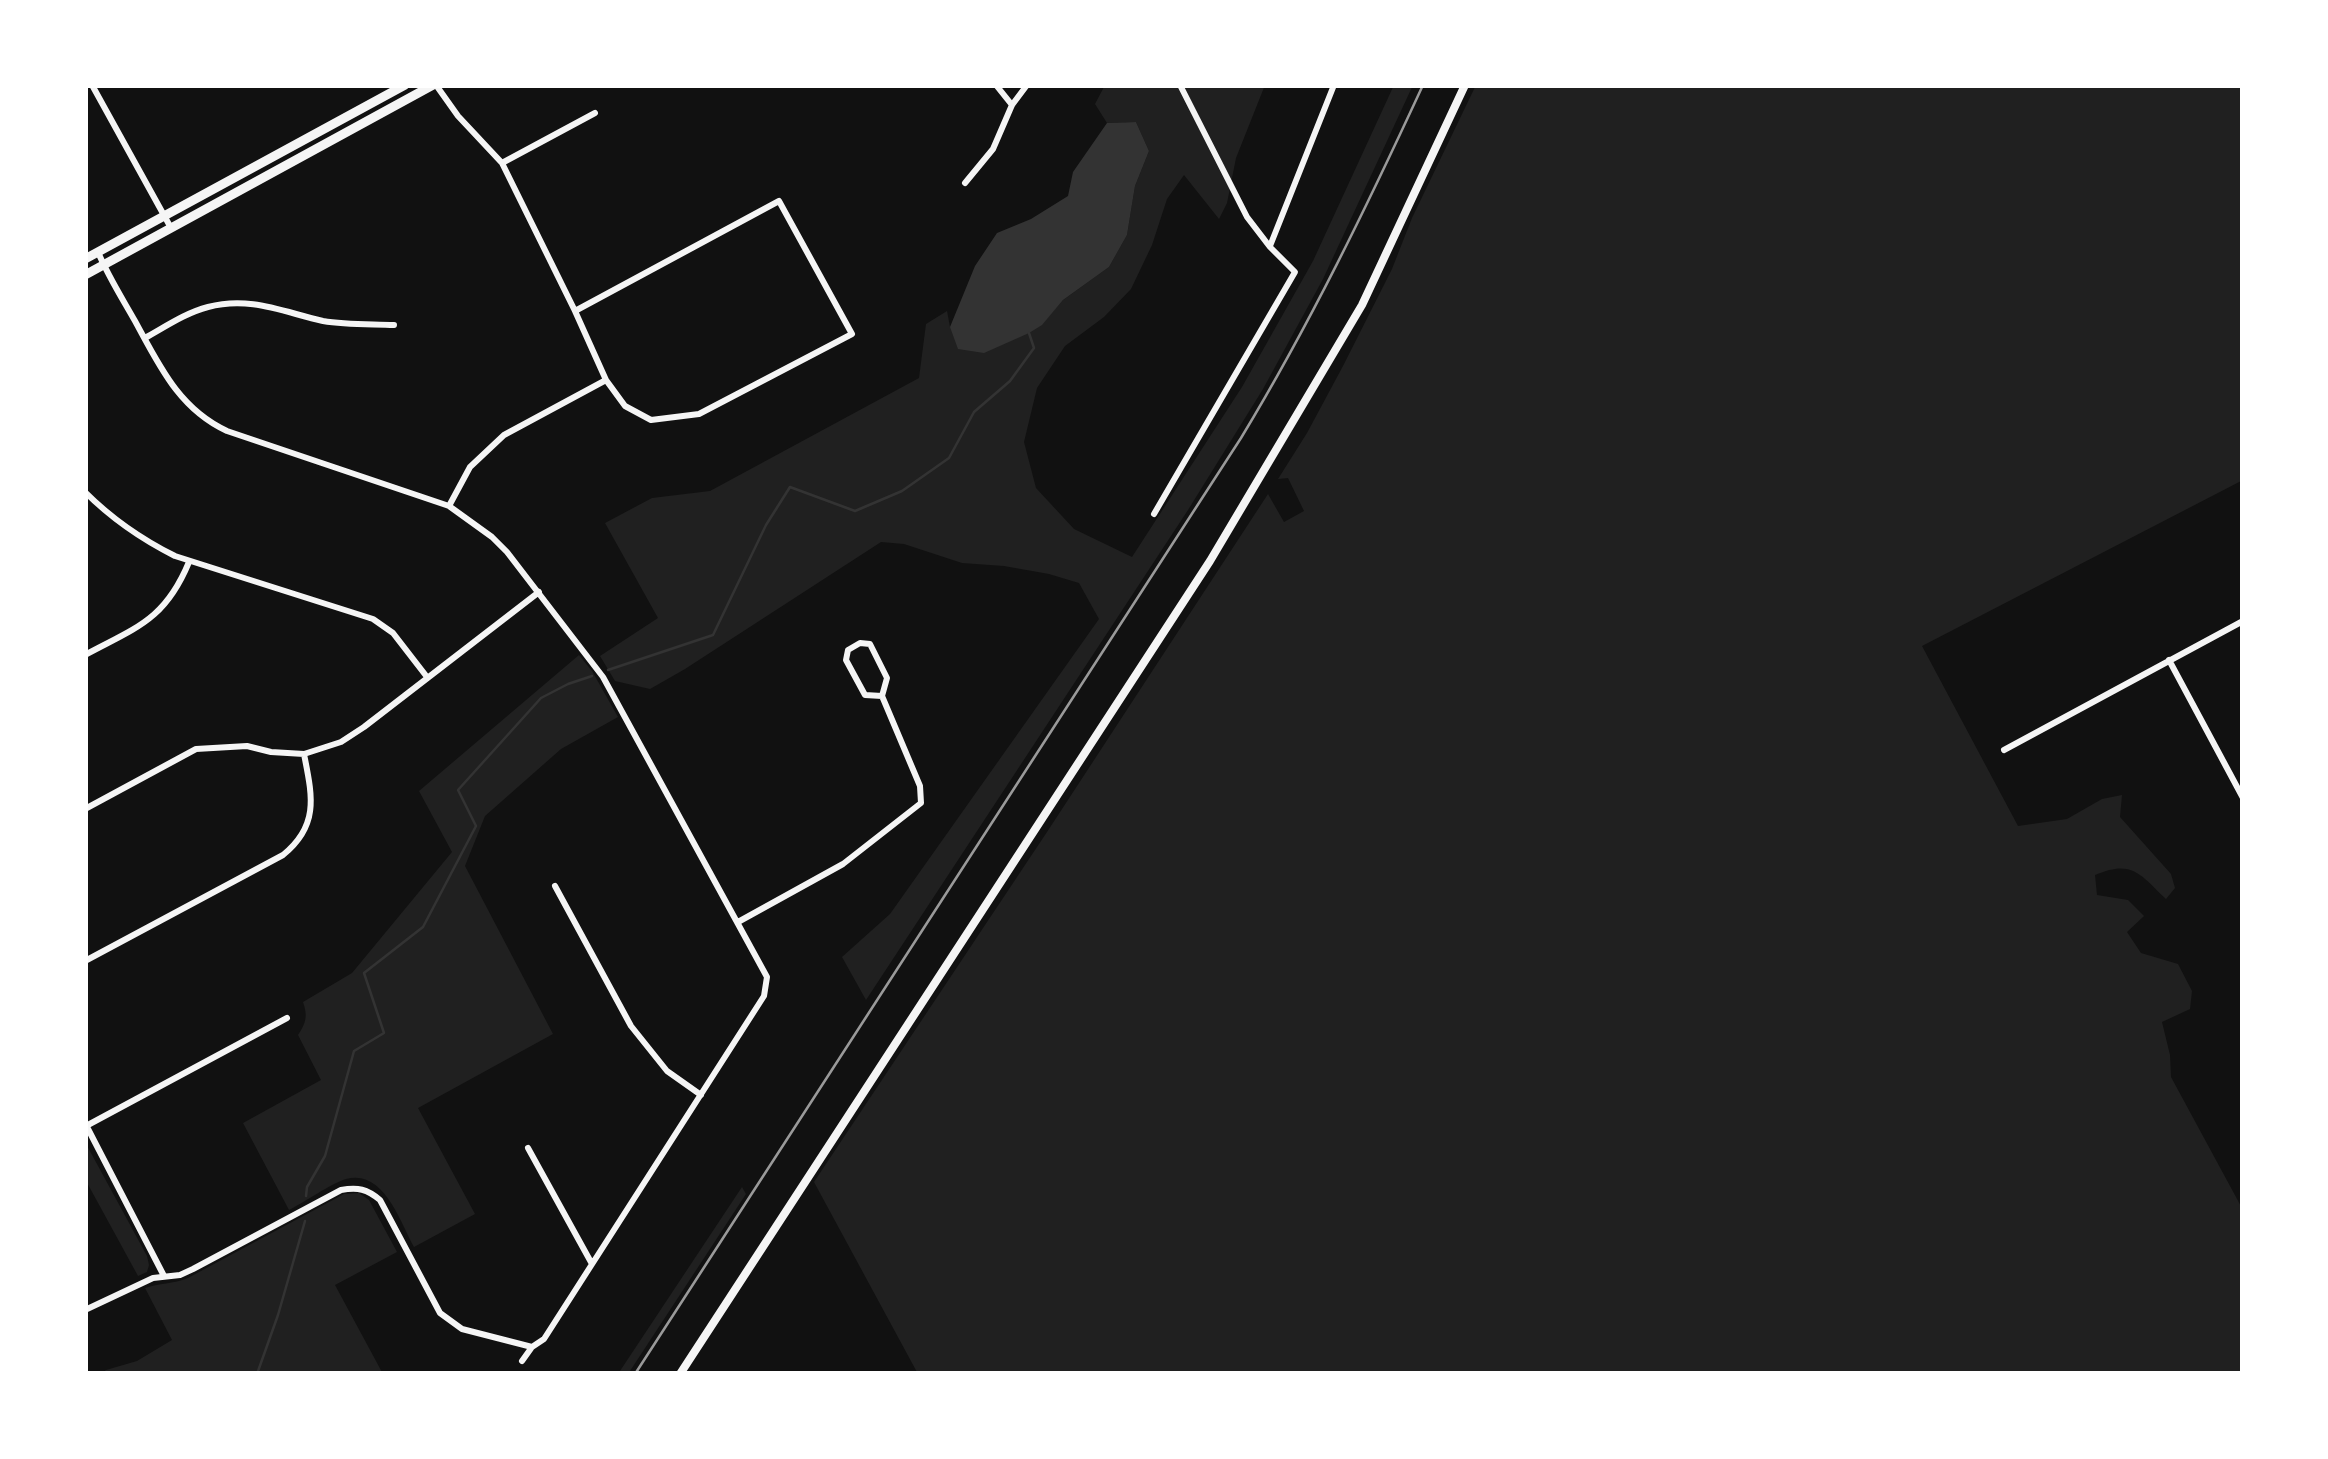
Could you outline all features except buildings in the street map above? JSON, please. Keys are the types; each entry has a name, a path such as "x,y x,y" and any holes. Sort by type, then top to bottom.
{"main road":[{"path":"85,259 405,85"},
{"path":"85,275 434,85"}],"street":[{"path":"92,85 171,228"},
{"path":"434,85 502,163 606,380 625,406 651,420 698,414 852,334 779,202 575,310"},
{"path":"996,85 1012,105"},
{"path":"965,184 993,148 1012,105 1027,85"},
{"path":"1154,514 1294,272 1247,217 1180,85"},
{"path":"1270,247 1334,85"},
{"path":"680,1374 1210,561 1362,305 1465,85"},
{"path":"502,163 595,113"},
{"path":"98,252 175,391 199,414 217,426 449,506 492,537 603,677 767,976 764,996 702,1096 544,1339 522,1361"},
{"path":"144,338 198,310 244,302 327,322 394,325"},
{"path":"449,506 470,467 504,435 606,380"},
{"path":"85,492 114,519 190,562 373,619 393,633 428,677"},
{"path":"85,655 161,610 176,592 190,562"},
{"path":"85,809 204,747 247,746 304,754 341,742 539,592"},
{"path":"2004,750 2243,621"},
{"path":"738,922 843,864 921,803 920,786 882,696 887,678 870,644 860,643 848,650 846,660 866,695 882,696"},
{"path":"2169,660 2243,798"},
{"path":"85,961 292,848 310,816 312,804 304,754"},
{"path":"555,886 631,1026 666,1070 702,1096"},
{"path":"164,1276 86,1125 287,1018"},
{"path":"528,1148 592,1264"},
{"path":"85,1310 138,1284 193,1270 341,1190 357,1188 370,1191 380,1200 440,1313 462,1329 532,1348"}],"shaded area":[{"path":"1105,85 1265,85 1236,158 1227,203 1219,219 1184,175 1167,199 1152,245 1131,289 1104,317 1065,346 1037,388 1024,442 1036,488 1074,529 1132,557 1242,387 1313,261 1394,85 1413,85 1323,279 1263,389 1188,510 866,1000 842,957 890,914 1099,619 1079,583 1004,566 962,563 904,544 881,542 650,689 615,681 600,656 658,618 605,523 652,498 710,491 919,378 926,324 947,311 950,327 1041,325 1063,300 1109,267 1127,235 1135,186 1149,151 1136,122 1107,123 1095,104"},
{"path":"1476,85 2243,85 2243,480 1922,646 2018,826 2067,819 2102,799 2122,795 2120,817 2171,874 2175,888 2166,899 2142,876 2118,868 2095,875 2097,895 2128,900 2144,916 2127,932 2141,953 2178,964 2192,991 2190,1009 2162,1022 2171,1077 2243,1210 2243,1374 918,1374 814,1182 1268,494 1284,522 1304,511 1288,478 1278,479 1307,433 1392,269"},
{"path":"1136,122 1149,151 1135,186 1127,235 1109,267 1063,300 1042,325 1029,333 984,353 958,349 950,327 975,266 997,233 1031,219 1068,196 1073,172 1107,123"},
{"path":"579,655 618,717 561,749 485,816 465,866 553,1034 418,1108 475,1214 414,1247 389,1200 371,1182 359,1178 340,1181 289,1210 243,1123 321,1080 298,1035 305,1019 303,1002 352,973 452,852 419,791"},
{"path":"85,1142 147,1256 147,1272 138,1276 85,1179"},
{"path":"742,1187 746,1194 628,1374 618,1374"},
{"path":"359,1193 369,1200 397,1252 335,1285 383,1374 101,1374 137,1361 172,1340 145,1288 188,1278 344,1194"}],"waterway":[{"path":"608,670 713,635 766,525 790,487 855,511 902,491 949,458 974,412 1010,381 1034,348 1029,333"},
{"path":"306,1196 325,1156 354,1051 384,1033 364,973 423,927 476,826 458,790 541,698 592,676"},
{"path":"257,1374 305,1221"}],"railway":[{"path":"635,1374 1241,438 1337,264 1423,85"}]}
